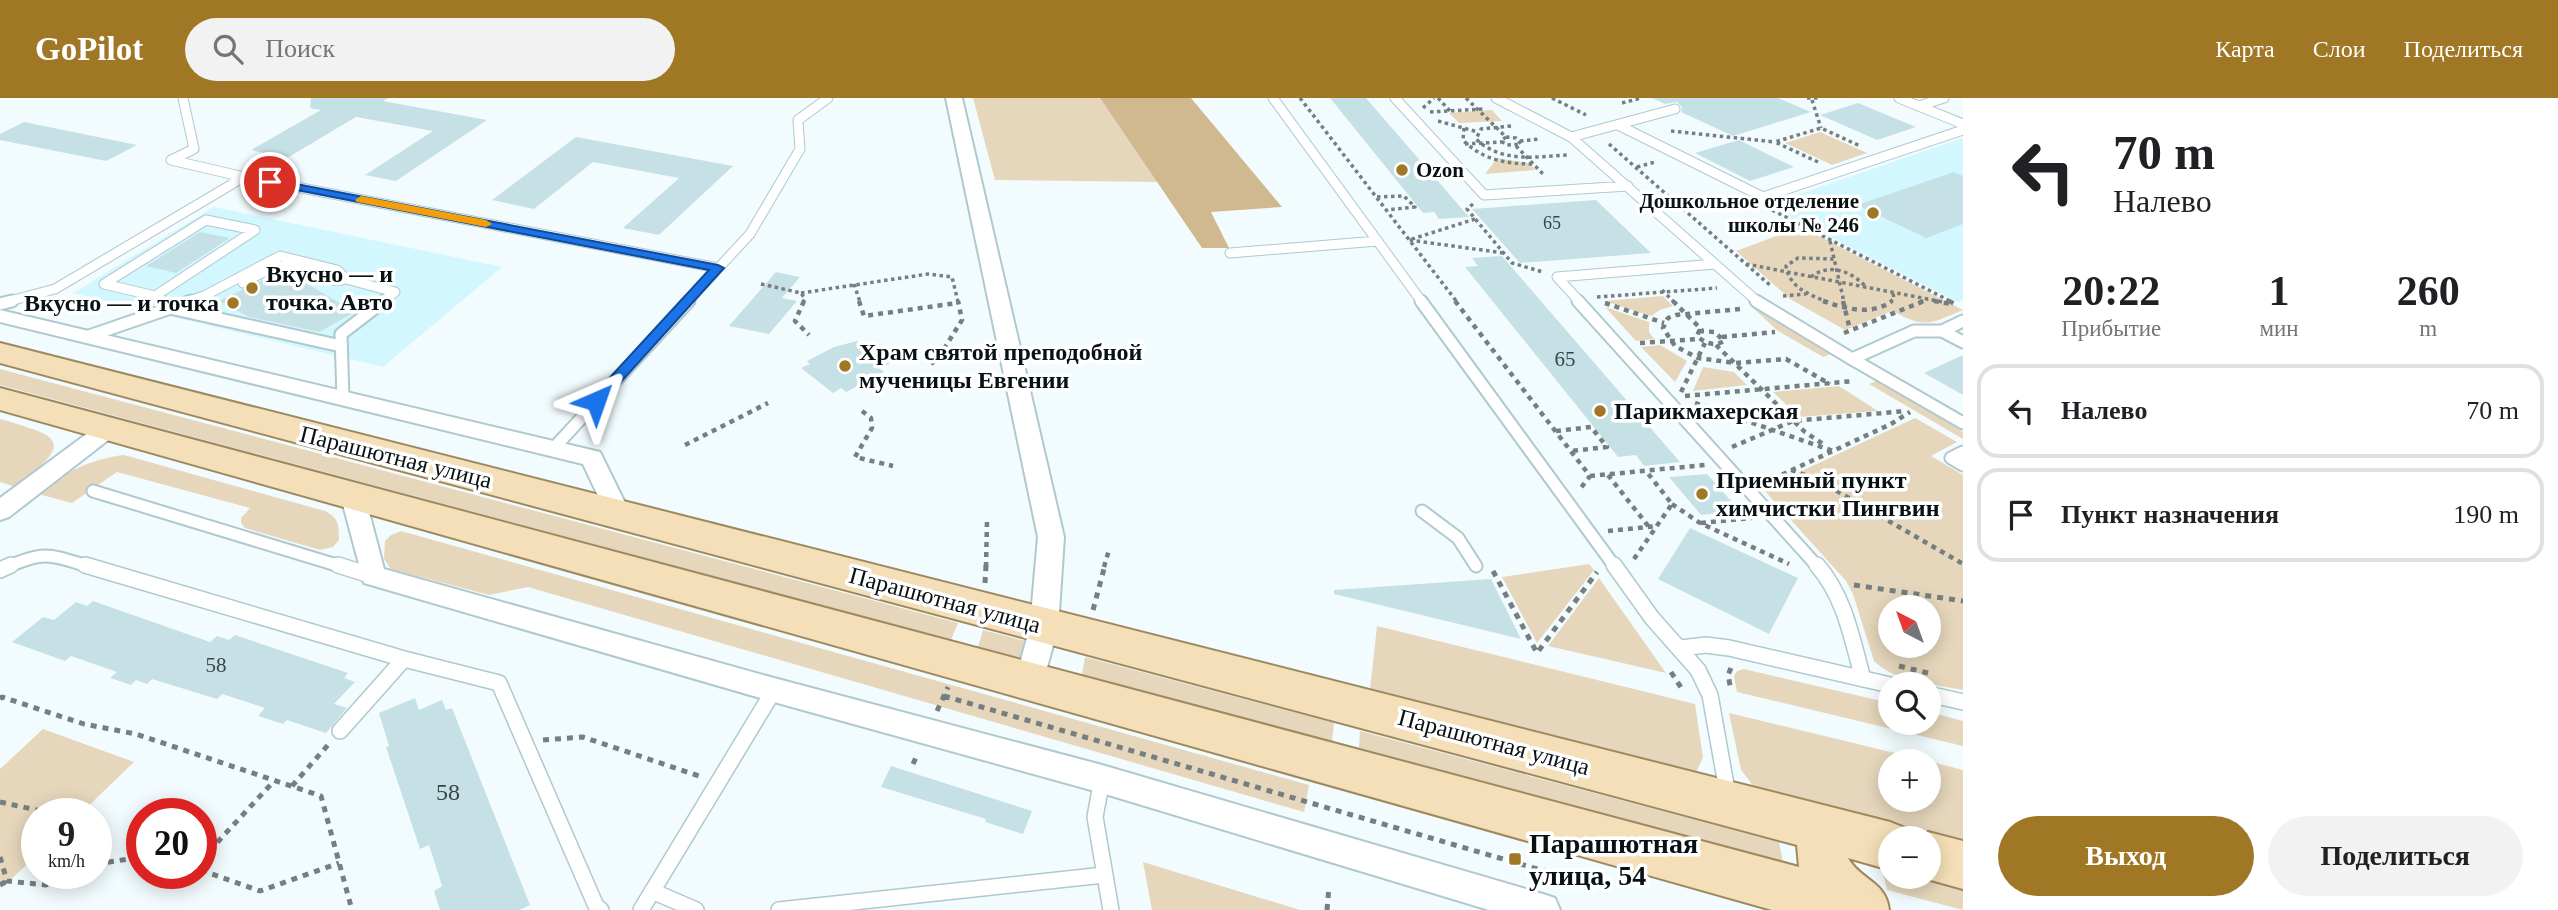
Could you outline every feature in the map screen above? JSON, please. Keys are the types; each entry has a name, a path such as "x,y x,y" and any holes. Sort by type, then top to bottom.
{"main road":[{"name":"Парашютная улица","path":"0,353 1869,840"},
{"name":"Парашютная улица","path":"0,399 1863,910"},
{"path":"1868,910 1828,878 1822,862 1821,848 1830,838 1869,840"},
{"path":"1941,859 1963,865"}],"street":[{"path":"954,98 1051,537 1044,627 1029,682"},
{"path":"0,316 592,458 618,513"},
{"path":"0,511 108,429"},
{"path":"353,497 373,576 774,691 1102,779 1543,910"}],"lane":[{"path":"183,98 194,149 171,160 244,177 718,268"},
{"path":"553,449 750,234 800,149 798,120 828,98"},
{"path":"1273,98 1652,618 1698,670 1710,695 1729,804"},
{"path":"1395,98 1413,113 1438,146 1484,195 1628,186"},
{"path":"1496,98 1572,138 1763,307 1963,423"},
{"path":"1899,98 1963,124"},
{"path":"1919,106 1944,98"},
{"path":"1572,138 1675,109"},
{"path":"1616,125 1763,197 1963,130"},
{"path":"0,303 55,289 244,177"},
{"path":"155,296 255,230 206,220 104,284 155,296 170,308 341,346"},
{"path":"1230,253 1378,242"},
{"path":"1557,277 1715,264"},
{"path":"86,337 204,296 214,297 273,269 292,265 310,269 332,282 339,283 346,279 395,292 341,334 343,398"},
{"path":"1557,277 1831,581 1841,602 1863,679"},
{"path":"1852,359 1914,331 1942,331 1963,321"},
{"path":"1942,331 1963,342"},
{"path":"1963,452 1951,458 1963,465"},
{"path":"93,491 373,576"},
{"path":"1422,511 1458,538 1476,566"},
{"path":"0,570 35,555 50,555 404,659 499,683 596,906 601,910"},
{"path":"1681,648 1706,645 1729,648 1878,682"},
{"path":"340,731 404,659"},
{"path":"641,910 774,691"},
{"path":"1941,697 1963,702"},
{"path":"1102,779 1095,817 1111,910"},
{"path":"779,910 1104,875"},
{"path":"652,891 696,910"}],"path":[{"path":"1300,98 1590,476"},
{"path":"1438,98 1450,111"},
{"path":"1466,98 1506,137 1520,141 1520,145 1516,146"},
{"path":"1552,98 1616,125 1775,142 1838,172"},
{"path":"1807,98 1818,98"},
{"path":"1812,100 1821,128"},
{"path":"1413,113 1513,107"},
{"path":"1413,113 1478,132 1496,127 1544,123"},
{"path":"1464,128 1462,136 1466,144 1493,159 1534,164"},
{"path":"1775,142 1821,128 1883,157"},
{"path":"1478,132 1476,136 1479,144 1498,153 1527,157 1567,155"},
{"path":"1592,132 1603,138 1772,288"},
{"path":"1502,142 1502,138 1506,137"},
{"path":"1438,146 1502,142 1516,146 1560,190"},
{"path":"1485,168 1498,153"},
{"path":"1628,168 1678,155"},
{"path":"1484,195 1467,209 1512,263 1557,277"},
{"path":"1376,197 1405,196 1415,207 1386,210"},
{"path":"1763,197 1756,202 1961,307"},
{"path":"1409,240 1475,219"},
{"path":"1409,240 1504,253"},
{"path":"1829,240 1850,330"},
{"path":"1834,259 1798,258 1786,266 1786,272 1794,285 1807,294 1845,308 1881,308 1894,299 1893,293"},
{"path":"1746,264 1961,307"},
{"path":"1642,270 1702,330 1722,337 1775,332"},
{"path":"1811,277 1819,270 1836,270 1857,278 1867,288"},
{"path":"761,284 801,293 928,274 946,275 955,281 962,320 939,357 931,364"},
{"path":"854,284 864,316 957,303"},
{"path":"1664,323 1588,297 1725,287"},
{"path":"801,293 805,299 795,321 808,335"},
{"path":"1787,301 1781,296 1807,294"},
{"path":"1844,333 1928,299"},
{"path":"1748,308 1685,313 1668,318 1663,328 1670,341 1698,358 1735,363 1786,359 1830,384"},
{"path":"1833,327 1853,338"},
{"path":"1699,339 1697,332 1702,330"},
{"path":"1619,345 1699,339 1716,345 1723,343 1722,337"},
{"path":"1679,397 1705,343"},
{"path":"1716,345 1793,421 1833,451"},
{"path":"1679,397 1858,381"},
{"path":"1679,397 1833,451"},
{"path":"685,445 768,403"},
{"path":"862,411 871,418 872,428 855,457 893,466"},
{"path":"1718,453 1793,421 1910,411 1891,424 1750,489"},
{"path":"1555,431 1591,428 1607,447 1571,451"},
{"path":"1583,498 1578,492 1590,476 1727,463"},
{"path":"1791,470 1818,480 1963,564"},
{"path":"1646,471 1672,504 1700,523 1831,581 1963,601"},
{"path":"1607,474 1649,527"},
{"path":"1631,563 1672,504"},
{"path":"1700,523 1774,516"},
{"path":"985,584 987,521"},
{"path":"1600,522 1615,541"},
{"path":"1607,531 1657,526"},
{"path":"1092,614 1109,550"},
{"path":"1490,565 1537,653 1598,571"},
{"path":"1857,657 1927,672"},
{"path":"937,711 948,686"},
{"path":"944,696 1339,815 1575,880"},
{"path":"0,699 2,697 84,724 136,734 321,796 352,910"},
{"path":"292,786 340,731"},
{"path":"525,741 583,737 719,783"},
{"path":"913,764 918,752"},
{"path":"217,843 275,780"},
{"path":"0,802 21,807"},
{"path":"0,857 7,881"},
{"path":"217,876 261,891 339,863"},
{"path":"0,885 7,881 21,882"},
{"path":"1326,910 1329,887"}],"shaded area":[{"path":"973,98 1100,98 1158,182 995,180"},
{"path":"1100,98 1191,98 1282,207 1211,212 1229,248 1202,248"},
{"path":"1492,110 1502,121 1459,123 1449,113"},
{"path":"1820,132 1867,153 1832,165 1785,143"},
{"name":"Дошкольное отделение школы № 246","path":"1963,138 1963,300 1958,302 1767,205"},
{"path":"1497,158 1528,163 1536,170 1485,174"},
{"path":"214,207 502,267 383,367 73,293"},
{"path":"1801,227 1963,310 1928,322 1913,320 1892,311 1845,330 1790,299 1736,251"},
{"path":"1663,296 1673,306 1651,316 1604,301"},
{"path":"1605,307 1649,322 1649,332 1654,339 1636,341"},
{"path":"1752,307 1831,354 1823,357 1778,331"},
{"path":"1660,345 1687,361 1675,382 1641,347"},
{"path":"1703,367 1734,372 1747,385 1693,391"},
{"path":"0,369 958,623 951,640 0,385"},
{"path":"1878,380 1957,426 1963,433 1963,439 1869,384"},
{"path":"1839,386 1878,411 1799,417 1773,392"},
{"path":"1915,418 1957,442 1931,456 1963,475 1963,690 1941,686 1941,672 1890,672 1874,661 1853,594 1846,581 1763,489"},
{"path":"0,419 37,431 48,436 53,442 53,450 47,460 16,487 0,482"},
{"path":"124,455 325,511 337,522 339,540 333,547 320,550 245,528 241,518 250,508 117,472 72,503 38,494 78,468"},
{"path":"401,531 1309,785 1304,812 528,587 489,595 391,569 384,559 385,541"},
{"path":"1589,564 1594,570 1537,643 1502,577"},
{"path":"1599,578 1666,673 1548,646"},
{"path":"1377,626 1695,704 1703,758 1696,772 1370,689"},
{"path":"983,630 1026,641 1021,658 978,647"},
{"path":"1085,657 1334,723 1332,742 1082,675"},
{"path":"1744,669 1878,700 1878,726 1737,692 1734,676 1737,671"},
{"path":"1729,713 1878,749 1878,812 1941,812 1941,764 1963,770 1963,841 1941,835 1941,826 1904,826 1755,788 1741,770"},
{"path":"1941,715 1963,721 1963,746 1917,735 1941,735"},
{"path":"43,729 134,762 97,798 21,798 21,870 4,886 0,885 0,769"},
{"path":"1360,731 1779,842 1783,862 1359,748"},
{"path":"1143,862 1300,910 1152,910"},
{"path":"1941,884 1963,890 1963,910 1887,890 1941,889"}],"building":[{"path":"311,98 388,98 383,101 487,120 396,181 365,175 433,131 356,117 287,158 251,150 321,110 310,108"},
{"path":"1330,98 1366,98 1469,217 1439,219 1434,212 1423,213"},
{"path":"1652,98 1778,98 1811,112 1733,136 1681,112 1682,107 1677,102 1665,104"},
{"path":"1858,103 1916,127 1877,140 1820,115"},
{"path":"24,122 137,145 106,161 0,140 0,134"},
{"path":"576,137 733,166 659,235 623,228 679,178 593,162 534,209 492,200"},
{"path":"1739,140 1794,167 1750,181 1695,153"},
{"path":"1954,172 1963,176 1963,224 1926,238 1857,205"},
{"path":"1596,200 1651,253 1520,263 1472,209"},
{"path":"200,232 230,238 176,273 146,266"},
{"path":"1502,256 1680,462 1644,466 1636,455 1618,457 1465,267 1478,266 1472,258"},
{"path":"287,272 355,312 319,332 249,317 219,301 273,275"},
{"path":"776,272 800,277 782,298 797,301 769,334 729,326"},
{"name":"Храм святой преподобной мученицы Евгении","path":"857,341 882,346 886,349 889,364 880,369 884,372 846,392 841,388 833,393 801,368 810,364 807,361 834,347"},
{"path":"1963,355 1963,395 1924,373"},
{"path":"1707,474 1740,511 1701,515 1669,477"},
{"path":"1690,528 1798,578 1769,634 1658,579"},
{"path":"1491,579 1521,639 1334,594 1334,590"},
{"path":"93,601 210,642 217,636 229,640 235,635 348,673 344,678 355,682 334,704 347,708 326,733 287,720 283,724 258,716 265,708 222,694 217,699 152,679 147,684 136,680 131,685 110,678 117,672 71,656 65,661 12,642 43,617 54,620 76,602 87,606"},
{"path":"415,698 419,710 442,700 446,710 452,708 530,905 519,910 440,910 434,891 442,886 429,845 420,849 386,747 389,746 379,713"},
{"path":"891,766 1032,811 1023,834 985,822 986,819 881,787"}],"slow traffic":[{"path":"361,200 486,224"}],"place":[{"name":"Ozon","path":"1402,170"},
{"name":"Дошкольное отделение школы № 246","path":"1873,213"},
{"name":"Вкусно — и точка. Авто","path":"252,288"},
{"name":"Вкусно — и точка","path":"233,303"},
{"name":"Храм святой преподобной мученицы Евгении","path":"845,366"},
{"name":"Парикмахерская","path":"1600,411"},
{"name":"Приемный пункт химчистки Пингвин","path":"1702,494"},
{"name":"Парашютная улица, 54","path":"1515,859"}],"route":[{"path":"270,182 718,268 596,401"}]}
